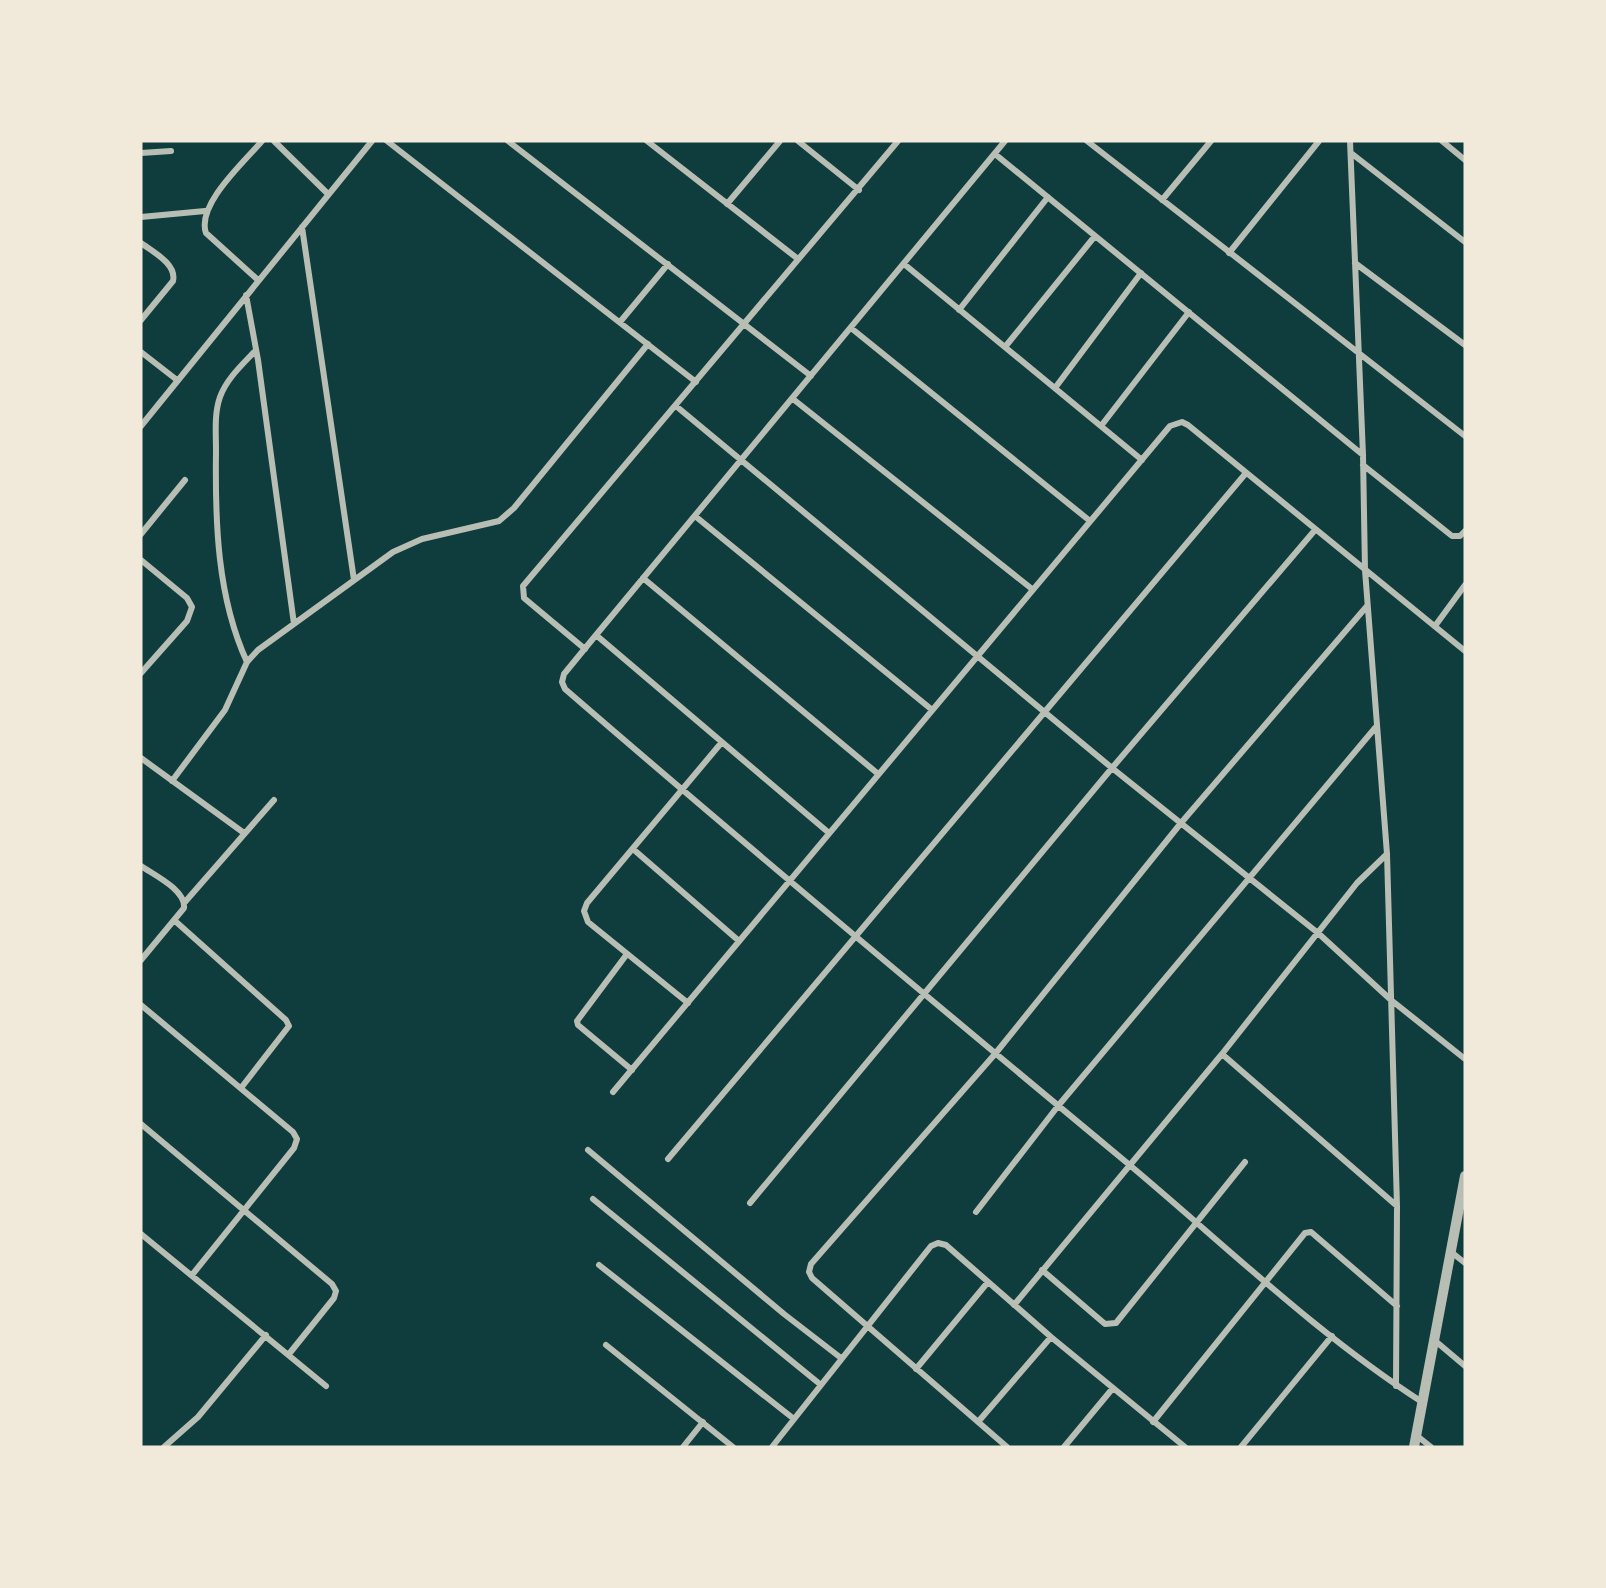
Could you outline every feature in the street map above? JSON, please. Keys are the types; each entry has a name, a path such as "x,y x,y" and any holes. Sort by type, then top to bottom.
{"street":[{"path":"258,280 206,233 202,224 205,211 262,141"},
{"path":"274,141 328,194"},
{"path":"141,426 372,141"},
{"path":"387,141 696,382"},
{"path":"508,141 811,376"},
{"path":"647,141 798,259"},
{"path":"727,204 780,141"},
{"path":"798,141 859,190"},
{"path":"585,649 524,598 523,586 898,141"},
{"path":"1005,141 564,674 562,682 565,689 682,790 994,1054 1332,1335 1396,1386 1422,1402"},
{"path":"1087,141 1465,436"},
{"path":"1095,148 1101,141"},
{"path":"1162,200 1211,141"},
{"path":"1230,253 1319,141"},
{"path":"1350,141 1364,465 1365,570 1387,854 1397,1206 1396,1386"},
{"path":"1442,141 1465,159"},
{"path":"141,153 171,151"},
{"path":"1351,153 1465,242"},
{"path":"995,154 1363,455"},
{"path":"959,310 1048,197"},
{"path":"141,217 205,211"},
{"path":"302,226 354,580"},
{"path":"1005,347 1095,236"},
{"path":"141,243 171,267 174,274 173,281 141,320"},
{"path":"1355,262 1465,345"},
{"path":"620,322 668,264"},
{"path":"904,264 1142,459"},
{"path":"1055,388 1141,273"},
{"path":"246,295 256,350 294,624"},
{"path":"1101,426 1189,312"},
{"path":"851,328 1090,521"},
{"path":"172,781 225,710 247,662 294,624 393,552 422,539 499,521 514,508 648,344"},
{"path":"247,662 231,621 221,573 215,492 217,410 226,383 256,350"},
{"path":"141,352 177,380"},
{"path":"793,399 1032,589"},
{"path":"676,406 1113,768 1318,933 1391,1000 1465,1059"},
{"path":"614,1092 877,773 1170,426 1182,422 1465,651"},
{"path":"1364,465 1452,536 1460,536 1465,531"},
{"path":"668,1159 1246,473"},
{"path":"141,534 185,480"},
{"path":"695,516 931,709"},
{"path":"750,1203 1113,768 1316,530"},
{"path":"141,560 187,598 192,607 187,621 141,673"},
{"path":"643,578 877,773"},
{"path":"1435,626 1465,585"},
{"path":"1007,1447 812,1278 811,1264 994,1054 1181,823 1367,605"},
{"path":"596,635 829,832"},
{"path":"976,1212 1058,1106 1376,727"},
{"path":"688,1003 588,922 584,911 722,742"},
{"path":"141,758 244,834"},
{"path":"141,960 184,908 185,902 273,800"},
{"path":"633,849 739,941"},
{"path":"1014,1305 1222,1054 1357,883 1387,854"},
{"path":"141,866 181,895 185,902"},
{"path":"174,920 286,1020 289,1026 241,1088"},
{"path":"627,954 577,1021 578,1025 632,1070"},
{"path":"141,1005 293,1132 297,1139 294,1148 192,1275"},
{"path":"1222,1054 1397,1206"},
{"path":"141,1124 332,1284 336,1291 289,1354"},
{"path":"588,1150 784,1314 841,1358"},
{"path":"1042,1270 1110,1326 1116,1323 1245,1162"},
{"path":"1414,1447 1432,1339 1465,1176"},
{"path":"592,1199 820,1385"},
{"path":"1153,1422 1305,1233 1311,1232 1397,1306"},
{"path":"141,1234 326,1386"},
{"path":"772,1447 931,1246 938,1243 946,1245 1014,1305 1185,1447"},
{"path":"1450,1251 1465,1263"},
{"path":"599,1265 794,1419"},
{"path":"916,1369 987,1282"},
{"path":"164,1447 198,1417 266,1335"},
{"path":"1241,1447 1332,1335"},
{"path":"978,1422 1052,1337"},
{"path":"1432,1339 1465,1366"},
{"path":"606,1345 733,1447"},
{"path":"1064,1447 1113,1388"},
{"path":"683,1447 703,1422"},
{"path":"1416,1435 1431,1447"}]}
